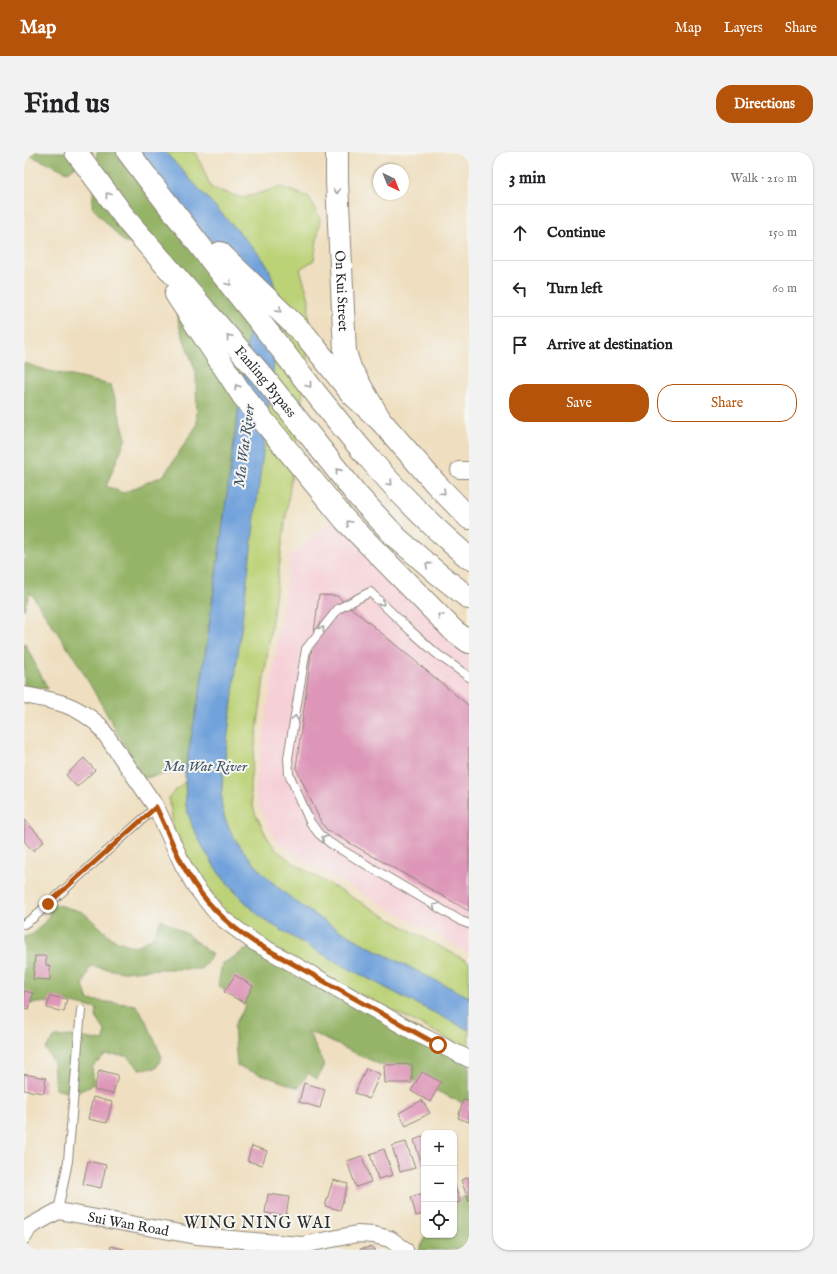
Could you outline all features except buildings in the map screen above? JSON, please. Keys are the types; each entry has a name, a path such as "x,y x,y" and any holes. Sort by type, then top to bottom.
{"main road":[{"name":"Fanling Bypass","path":"76,152 129,223 265,379 357,495 397,538 469,598"},
{"path":"128,152 328,411 391,484 469,558"},
{"name":"On Kui Street","path":"337,152 336,181 344,352 350,368 381,421"},
{"path":"160,195 306,336 352,394 381,421 431,480 469,518"},
{"path":"129,223 243,396 345,520 454,631 469,642"}],"street":[{"path":"24,695 70,705 99,724 156,807 188,875 210,906 233,927 254,942 414,1032 469,1059"},
{"path":"24,1236 29,1227 58,1211"},
{"name":"Sui Wan Road","path":"58,1211 197,1236 289,1244 303,1245 357,1234 374,1235 390,1239 405,1250"}],"lane":[{"path":"469,677 437,654 370,592 338,609 306,649 288,758 289,774 310,822 319,834 336,847 461,921 469,924"},
{"path":"24,924 33,918 156,807"},
{"path":"58,1211 68,1161 81,1010"}],"shaded area":[{"path":"334,519 447,636 469,655 469,953 299,857 277,841 269,828 255,794 290,557"}],"green space":[{"path":"35,152 94,152 68,172 31,156"},
{"path":"97,152 116,152 181,223 251,318 201,686 185,771 143,778 79,665 30,592 24,610 24,363 49,371 111,385 126,438 106,486 123,493 164,475 197,425 196,372 180,329 166,261 123,241 92,207"},
{"path":"165,152 196,152 211,188 243,198 281,187 309,197 320,219 314,260 300,269 309,299 307,361 250,783 250,793 255,813 267,837 276,850 298,866 420,936 469,962 469,997 364,944 331,925 301,905 272,882 259,869 236,840 225,819 222,804 223,774 274,350 276,312 268,266 257,252"},
{"path":"24,642 48,689 24,686"},
{"path":"185,781 186,806 205,851 219,873 232,889 263,919 346,967 469,1030 469,1049 304,966 233,921 176,847 169,797"},
{"path":"48,904 54,904 83,912 113,939 135,947 153,937 161,919 188,935 212,955 201,969 158,969 124,972 90,966 83,986 88,1000 136,1005 145,1019 162,1057 156,1068 139,1069 127,1056 106,1055 92,1067 94,1084 74,1094 55,1089 53,1061 45,1049 55,1037 71,1036 104,1041 105,1031 96,1017 97,1009 64,1001 24,1004 24,937 33,934 50,916"},
{"path":"259,942 469,1057 469,1106 308,1031 324,1065 317,1079 308,1073 299,1088 237,1066 234,1026 246,1005 218,986 222,964"},
{"path":"469,1195 469,1250 419,1250 425,1238 457,1238 457,1200"}],"water":[{"name":"Ma Wat River","path":"126,152 165,152 258,254 268,267 275,290 277,315 274,364 223,774 222,804 225,819 236,840 259,869 286,894 301,905 331,925 364,944 469,997 469,1030 346,967 263,919 244,901 219,873 193,828 186,806 185,771 201,686 251,318 223,254"}],"district":[{"name":"WING NING WAI","path":"258,1222"}],"route":[{"path":"48,904 156,807 188,875 203,897 223,919 254,942 438,1045"}]}
